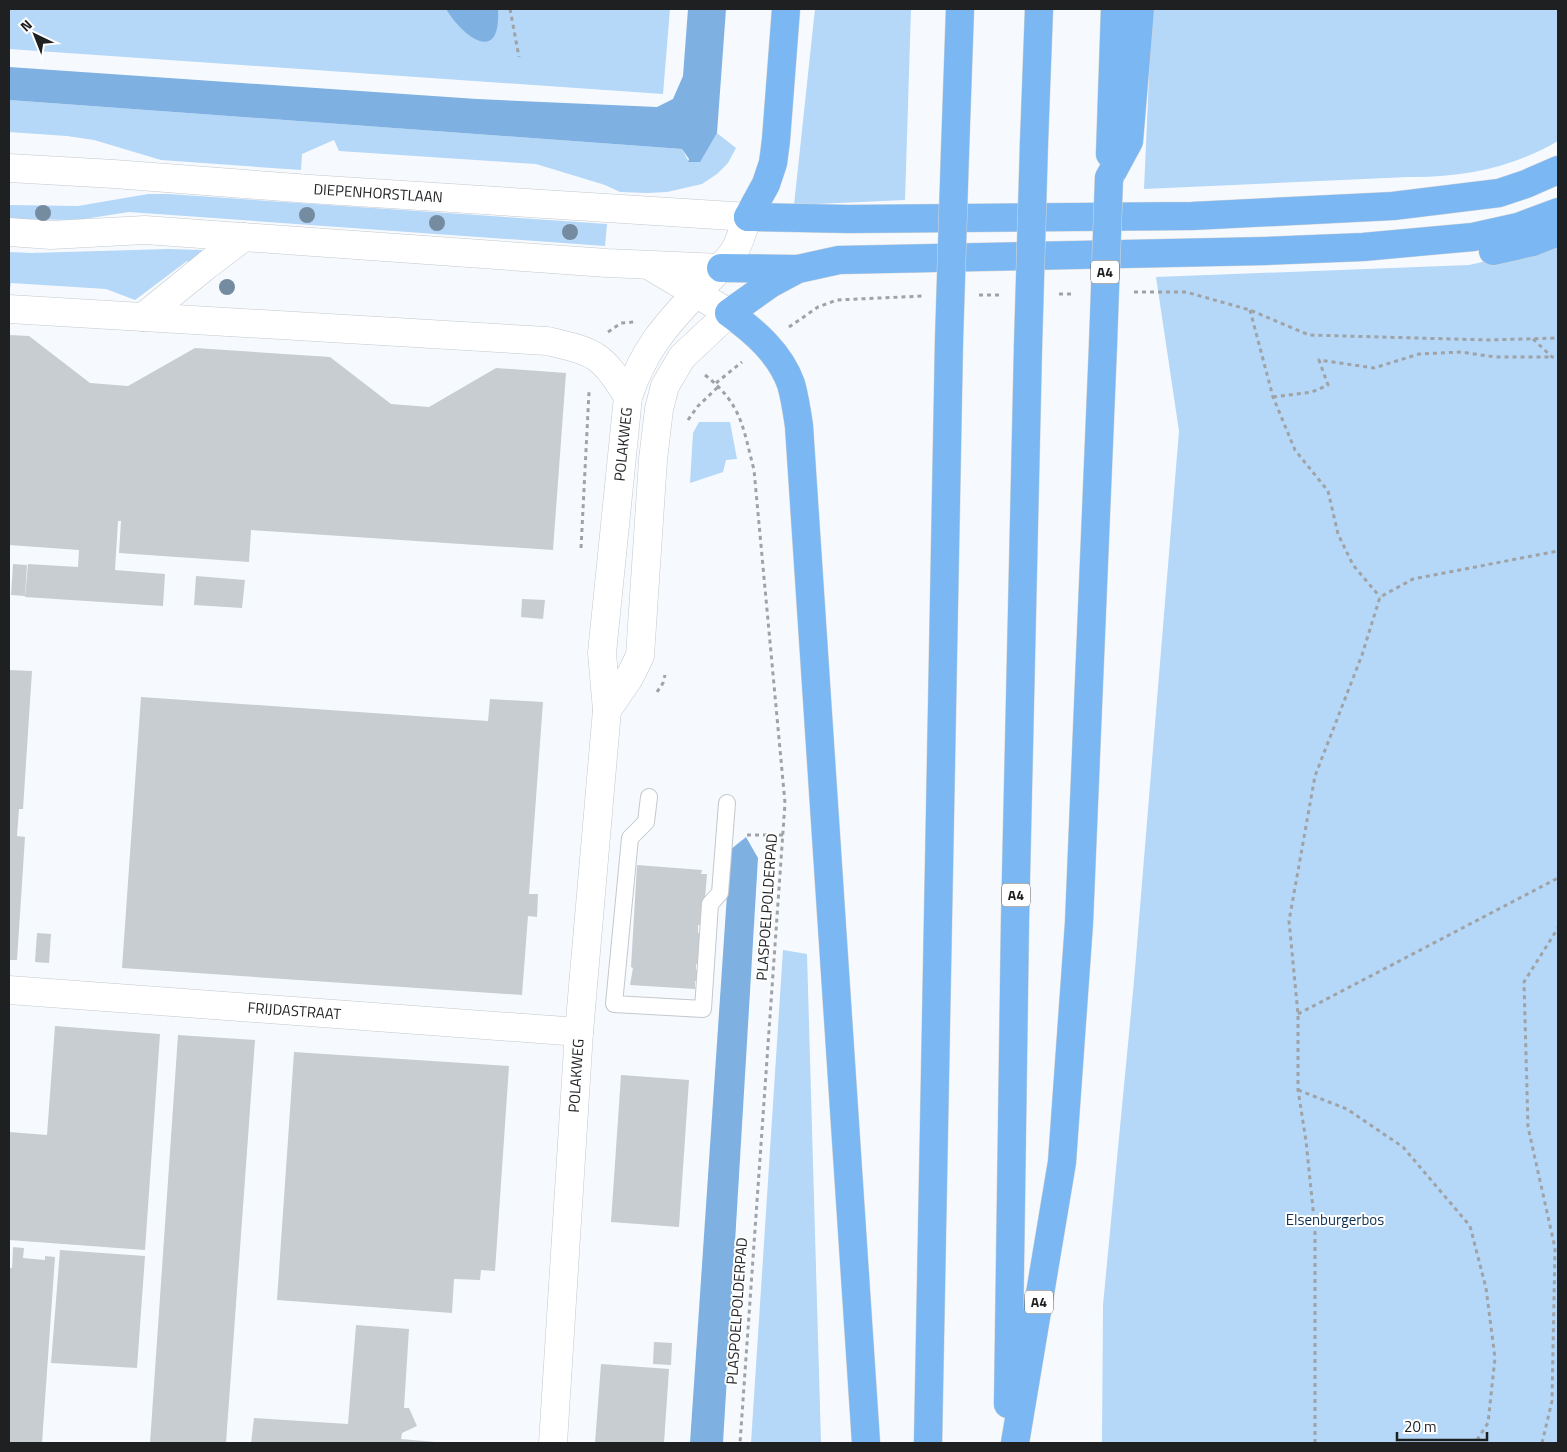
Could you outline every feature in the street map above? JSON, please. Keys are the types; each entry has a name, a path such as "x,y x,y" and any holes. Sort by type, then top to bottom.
{"highway":[{"path":"786,9 773,163 766,184 748,217 859,219 1192,216 1393,206 1499,193 1558,170"},
{"path":"928,1443 950,341 960,9"},
{"name":"A4","path":"1007,1443 1028,347 1039,9"},
{"name":"A4","path":"1115,9 1120,142"},
{"name":"A4","path":"1015,1443 1062,1162 1079,922 1109,178 1120,142 1140,9"},
{"name":"A4","path":"729,313 770,284 798,269 848,260 1191,253 1372,246 1473,237 1518,227 1558,212"},
{"name":"A4","path":"721,268 798,269 838,277 1363,264 1452,258 1533,242 1558,232"},
{"path":"729,313 754,331 779,362 791,384 800,426 866,1443"}],"street":[{"name":"DIEPENHORSTLAAN","path":"9,168 748,217"},
{"name":"POLAKWEG","path":"553,1443 579,1032 607,710 602,653 628,397 635,376 650,347 663,329 721,268 734,251 748,217"},
{"path":"9,232 51,235 145,230 648,265 721,268"},
{"path":"143,317 192,276 244,237"},
{"path":"648,265 729,313"},
{"path":"9,308 547,341 584,349 595,355 604,362 616,377 628,397"},
{"name":"POLAKWEG","path":"607,710 629,678 640,656 653,460 659,409 665,386 682,357 729,313"},
{"name":"FRIJDASTRAAT","path":"9,990 579,1032"}],"lane":[{"path":"649,797 646,822 630,838 614,1004 703,1009 710,904 720,893 727,802"}],"path":[{"path":"510,9 519,57"},
{"path":"1250,310 1273,397 1295,450 1328,491 1338,534 1353,565 1380,597"},
{"path":"1552,357 1532,338 1558,338"},
{"path":"1273,397 1312,392 1328,385 1319,360 1374,368 1419,354 1461,352 1495,357 1558,357"},
{"name":"PLASPOELPOLDERPAD","path":"716,384 732,402 742,421 754,470 786,803 740,1443"},
{"path":"1315,1443 1314,1228 1306,1141 1298,1090 1298,1014 1289,921 1315,776 1362,655 1380,597 1413,579 1558,551"},
{"path":"1298,1014 1558,878"},
{"path":"1542,1443 1552,1401 1555,1248 1528,1127 1524,982 1558,928"},
{"path":"1298,1090 1347,1109 1404,1147 1470,1226 1486,1288 1495,1358 1488,1422 1476,1443"}],"green space":[{"path":"9,9 670,9 663,94 9,49"},
{"path":"815,9 911,9 905,200 794,205"},
{"path":"1152,9 1558,9 1558,141 1504,165 1447,176 1144,189"},
{"path":"9,100 682,149 689,162 699,162 717,133 736,148 728,163 717,174 702,184 667,192 620,192 605,185 536,164 339,151 334,140 302,154 301,170 161,160 94,140 9,132"},
{"path":"148,194 607,224 605,246 129,212 78,220 9,219 9,205 78,206"},
{"name":"Elsenburgerbos","path":"1558,245 1558,1443 1102,1443 1103,1305 1134,981 1179,431 1156,277 1469,265"},
{"path":"202,250 204,252 189,263 187,261 135,300 106,289 11,283 9,294 9,252"},
{"path":"699,422 730,422 737,459 726,460 723,472 690,483 693,433"},
{"path":"783,950 807,954 821,1443 751,1443"}],"shaded area":[{"path":"446,9 498,9 497,27 494,37 487,41 480,41 471,36 462,29"},
{"path":"688,9 726,9 717,133 700,162 688,162 689,159 682,149 9,100 9,67 477,99 657,107 673,99 683,76"},
{"path":"746,837 758,858 723,1443 690,1443 730,850"}],"building":[{"path":"9,335 29,336 90,383 128,386 195,348 330,357 391,404 429,407 496,368 566,373 553,550 251,530 249,562 119,553 121,521 118,521 115,570 165,574 163,606 25,597 28,564 78,567 79,550 9,545"},
{"path":"13,564 27,565 25,596 11,595"},
{"path":"196,576 245,580 242,608 194,605"},
{"path":"522,599 545,600 543,619 521,617"},
{"path":"9,670 32,671 23,809 19,809 17,836 25,837 17,960 9,960"},
{"path":"141,697 488,721 490,699 543,702 529,894 538,894 537,917 528,916 522,995 122,968"},
{"path":"637,865 702,870 701,874 707,874 703,925 698,925 698,933 703,934 701,965 696,964 696,970 700,970 700,981 695,981 695,989 630,985 633,968 631,967"},
{"path":"37,933 51,934 49,963 35,962"},
{"path":"55,1026 160,1034 145,1250 9,1240 9,1132 47,1135"},
{"path":"178,1035 255,1040 226,1443 150,1443"},
{"path":"294,1052 509,1066 495,1271 481,1270 480,1280 454,1279 452,1313 277,1300"},
{"path":"621,1075 689,1080 679,1227 611,1222"},
{"path":"13,1247 24,1248 23,1258 45,1260 45,1256 55,1257 42,1443 9,1443 9,1268 12,1268"},
{"path":"60,1250 145,1256 137,1368 51,1363"},
{"path":"356,1325 409,1329 404,1408 409,1408 417,1426 402,1433 401,1439 436,1443 251,1443 254,1418 348,1424"},
{"path":"654,1342 672,1343 671,1365 653,1364"},
{"path":"601,1364 669,1369 664,1443 595,1443"}]}
